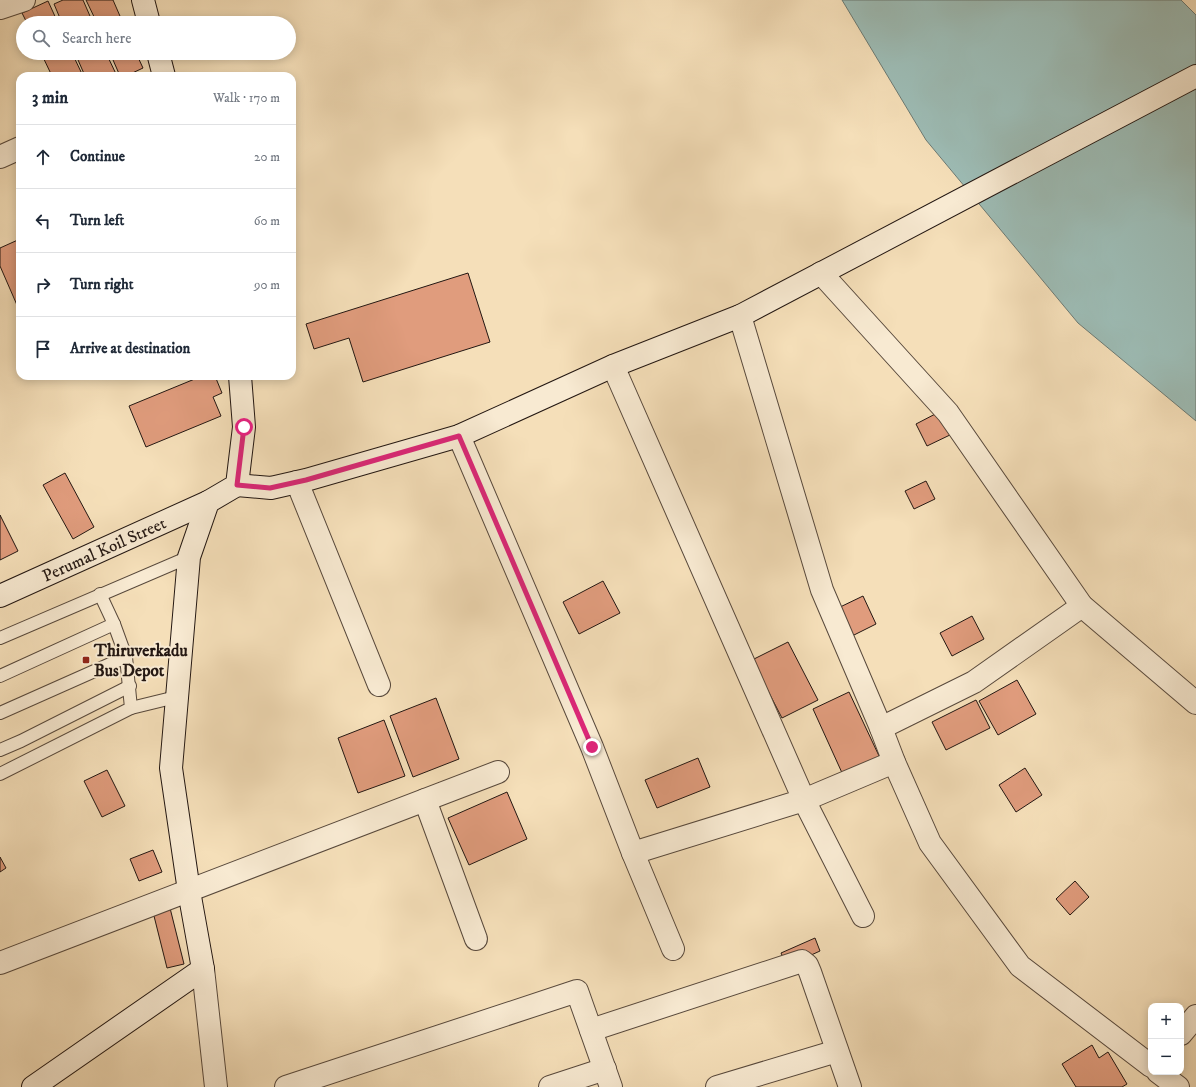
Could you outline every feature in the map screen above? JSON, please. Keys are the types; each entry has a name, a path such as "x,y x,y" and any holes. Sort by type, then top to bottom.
{"street":[{"path":"0,8 24,0"},
{"path":"143,0 147,16"},
{"path":"160,60 163,72"},
{"path":"240,380 244,427 237,485 270,488 297,482 459,436 613,366 740,316 1196,76"},
{"path":"0,156 16,150"},
{"path":"821,273 948,413 1082,606 1196,703"},
{"path":"740,316 822,590 894,762 930,843 1020,966 1148,1064"},
{"path":"613,366 804,800 863,916"},
{"path":"459,436 592,747 633,853 673,949"},
{"path":"297,482 379,685"},
{"name":"Perumal Koil Street","path":"0,596 208,502 237,485"},
{"path":"208,502 189,557 171,768 189,891 203,969 216,1087"},
{"path":"881,728 974,682 1082,606"},
{"path":"633,853 804,800 894,762"},
{"path":"0,963 498,772"},
{"path":"425,800 476,939"},
{"path":"591,1030 802,961 807,965 810,972 850,1087"},
{"path":"33,1087 203,969"},
{"path":"286,1087 578,991 608,1078 550,1087"},
{"path":"1184,1030 1196,1016"},
{"path":"717,1087 837,1051"},
{"path":"1162,1075 1178,1087"}],"lane":[{"path":"0,638 189,557"},
{"path":"100,594 114,624 126,657 131,708"},
{"path":"0,676 114,624"},
{"path":"0,713 126,657"},
{"path":"0,750 21,741 130,686"},
{"path":"0,774 131,708 176,697"}],"water":[{"path":"842,0 1181,0 1196,15 1196,421 1078,323 926,140"}],"building":[{"path":"63,0 83,0 90,16 59,16 54,4"},
{"path":"86,0 113,0 120,16 94,16"},
{"path":"48,1 55,16 24,16 22,13"},
{"path":"44,60 75,60 81,72 50,72"},
{"path":"78,60 109,60 115,72 83,72"},
{"path":"113,60 139,60 143,68 134,72 118,72"},
{"path":"16,241 16,303 0,266 0,248"},
{"path":"468,273 490,342 363,382 349,338 314,349 306,324"},
{"path":"192,380 217,380 222,393 213,397 221,416 146,447 129,406"},
{"path":"941,411 952,434 927,446 916,424"},
{"path":"65,473 94,527 73,539 43,485"},
{"path":"926,481 935,499 914,509 905,491"},
{"path":"0,515 18,551 0,560"},
{"path":"603,581 620,613 579,634 563,602"},
{"path":"863,596 876,624 850,637 836,609"},
{"path":"972,616 984,639 952,656 940,633"},
{"path":"788,642 818,700 782,718 752,660"},
{"path":"1017,680 1036,714 998,735 979,701"},
{"path":"849,692 880,758 843,775 813,709"},
{"path":"436,698 459,759 413,777 390,716"},
{"path":"976,700 990,728 946,750 932,722"},
{"path":"384,720 405,776 358,793 338,738"},
{"path":"698,758 710,787 657,808 645,780"},
{"path":"1025,768 1042,795 1016,812 999,785"},
{"path":"107,770 125,806 102,817 84,781"},
{"path":"507,792 527,839 469,865 448,818"},
{"path":"153,850 162,872 139,881 130,859"},
{"path":"0,857 6,868 0,872"},
{"path":"1075,881 1089,897 1070,915 1056,899"},
{"path":"169,904 184,964 167,968 152,908"},
{"path":"815,938 820,951 787,966 781,953"},
{"path":"1092,1045 1099,1058 1108,1052 1127,1084 1122,1087 1076,1087 1062,1064"}],"place":[{"name":"Thiruverkadu Bus Depot","path":"86,660"}],"route":[{"path":"244,427 237,485 270,488 306,480 459,436 592,747"}]}
